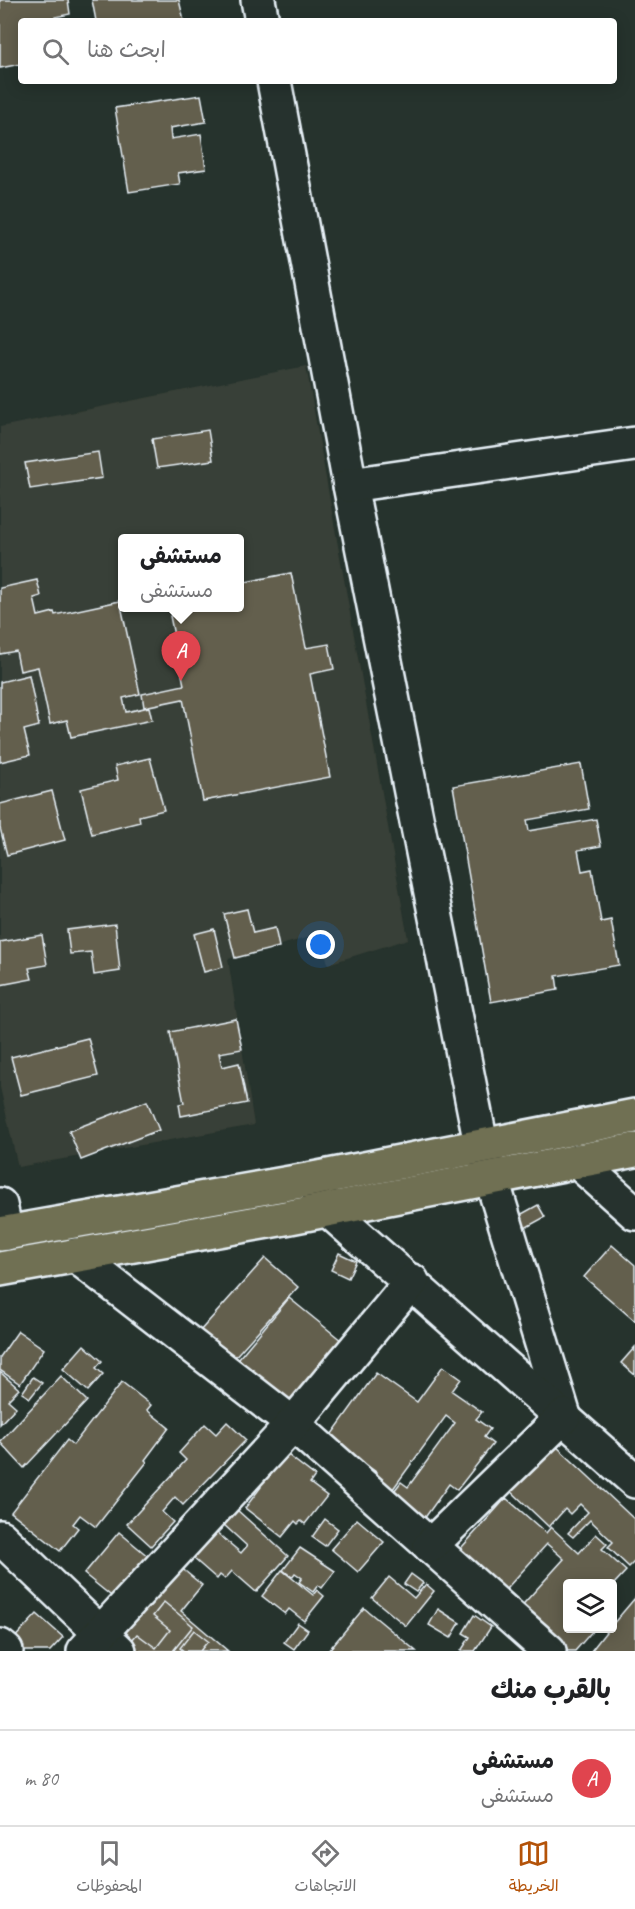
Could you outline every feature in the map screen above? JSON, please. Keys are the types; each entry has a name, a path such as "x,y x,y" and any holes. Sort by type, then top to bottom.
{"main road":[{"path":"2,1224 313,1179 481,1144 635,1116"},
{"path":"0,1269 635,1150"}],"street":[{"path":"258,0 261,18"},
{"path":"275,84 350,485 481,1144 564,1416"},
{"path":"350,485 635,444"},
{"path":"577,1161 635,1213"},
{"path":"313,1179 327,1209 412,1281 635,1481"},
{"path":"75,1255 293,1424 549,1651"},
{"path":"0,1537 101,1645 293,1424 412,1281"},
{"path":"430,1546 564,1416"},
{"path":"0,1646 6,1651"}],"shaded area":[{"path":"306,366 408,939 328,964 321,934 228,959 254,1125 18,1167 0,1087 0,427"}],"building":[{"path":"0,0 68,0 70,14 55,18 18,18 18,65 0,68"},
{"path":"92,0 179,0 183,18 95,18"},
{"path":"201,95 206,122 170,128 171,139 201,134 206,169 178,173 180,184 129,192 115,108"},
{"path":"208,430 213,460 157,468 152,439"},
{"path":"98,452 102,478 30,489 25,463"},
{"path":"291,573 306,648 329,644 334,669 310,674 330,777 203,801 183,699 144,707 142,694 184,685 170,616 187,612 244,612 244,582"},
{"path":"37,580 41,596 34,598 38,616 54,612 55,615 118,601 118,612 122,612 140,694 123,698 126,712 149,707 152,720 71,737 67,720 50,724 38,667 20,671 16,651 0,654 0,588"},
{"path":"29,675 39,726 24,730 30,755 0,762 0,682"},
{"path":"150,758 164,810 139,816 140,822 92,834 81,789 118,780 115,766"},
{"path":"581,764 589,809 527,820 529,831 596,819 601,846 578,850 582,871 592,869 601,922 611,920 619,965 556,976 558,990 491,1002 453,786"},
{"path":"52,791 65,840 7,855 0,828 0,804"},
{"path":"247,909 253,933 275,928 279,947 235,958 224,914"},
{"path":"115,924 120,971 94,975 91,952 70,954 67,930"},
{"path":"214,929 223,967 204,972 194,934"},
{"path":"42,935 47,965 29,968 32,979 0,985 0,942"},
{"path":"236,1019 242,1049 219,1053 222,1067 239,1063 247,1103 181,1116 179,1104 184,1103 170,1032"},
{"path":"88,1038 98,1076 21,1095 11,1057"},
{"path":"147,1101 159,1130 81,1160 69,1131"},
{"path":"538,1205 545,1217 525,1228 518,1216"},
{"path":"612,1245 635,1265 635,1321 584,1277"},
{"path":"339,1253 356,1261 348,1278 331,1270"},
{"path":"265,1258 298,1287 233,1359 200,1331"},
{"path":"289,1298 347,1345 293,1412 234,1364"},
{"path":"18,1331 44,1349 20,1384 0,1370 0,1357"},
{"path":"84,1345 102,1361 96,1368 103,1374 88,1391 63,1369"},
{"path":"635,1347 635,1375 621,1363"},
{"path":"443,1366 461,1379 452,1391 482,1412 476,1419 490,1429 484,1437 493,1444 457,1490 449,1484 424,1519 391,1495 401,1482 408,1487 455,1423 446,1416 390,1493 371,1480 376,1472 329,1438 376,1373 417,1402"},
{"path":"0,1372 19,1389 8,1400 16,1407 0,1424"},
{"path":"61,1376 87,1401 24,1468 0,1442"},
{"path":"33,1377 42,1383 30,1398 22,1393"},
{"path":"122,1382 151,1405 147,1410 169,1428 145,1460 147,1462 96,1527 80,1515 73,1524 78,1528 60,1551 11,1512 67,1440 73,1445"},
{"path":"227,1422 246,1440 183,1505 175,1497 162,1512 173,1522 151,1546 127,1524 186,1460 179,1453 205,1424 216,1434"},
{"path":"555,1445 635,1520 635,1561 629,1567 608,1547 613,1542 590,1520 573,1537 568,1533 588,1512 580,1504 570,1514 565,1509 549,1527 510,1490"},
{"path":"284,1452 315,1476 310,1483 327,1496 305,1524 301,1521 298,1524 295,1521 282,1537 245,1508 261,1487 258,1485"},
{"path":"506,1498 546,1533 551,1527 579,1553 596,1534 607,1544 602,1549 626,1571 617,1581 563,1579 563,1633 591,1633 575,1651 558,1651 516,1612 564,1559 547,1544 498,1598 453,1557"},
{"path":"236,1509 288,1556 256,1592 232,1571 225,1579 220,1575 217,1579 193,1558 216,1532 241,1553 247,1546 223,1524"},
{"path":"325,1519 338,1529 325,1546 312,1537"},
{"path":"357,1519 384,1542 358,1572 331,1549"},
{"path":"119,1532 149,1557 115,1599 84,1574"},
{"path":"300,1548 335,1571 322,1588 318,1585 313,1592 299,1582 302,1578 295,1573 292,1577 283,1570"},
{"path":"174,1562 202,1585 181,1611 228,1651 128,1651 112,1637"},
{"path":"282,1570 313,1595 317,1590 324,1596 304,1621 289,1609 285,1614 262,1596"},
{"path":"411,1574 423,1583 416,1592 404,1584"},
{"path":"389,1577 414,1598 426,1584 434,1591 406,1626 372,1598"},
{"path":"635,1598 635,1651 591,1651 605,1633 617,1633 617,1619"},
{"path":"164,1602 193,1626 173,1651 131,1651 126,1647 137,1634 156,1648 170,1630 153,1616"},
{"path":"364,1608 416,1651 328,1651"},
{"path":"438,1609 460,1623 451,1638 429,1625"},
{"path":"37,1614 63,1637 50,1651 13,1651 7,1646"},
{"path":"474,1615 491,1627 475,1651 461,1651 470,1637 463,1633"},
{"path":"298,1623 308,1630 294,1649 284,1642"},
{"path":"194,1630 208,1641 200,1651 184,1651 180,1648"}],"place":[{"name":"مستشفى","path":"181,681"}]}
